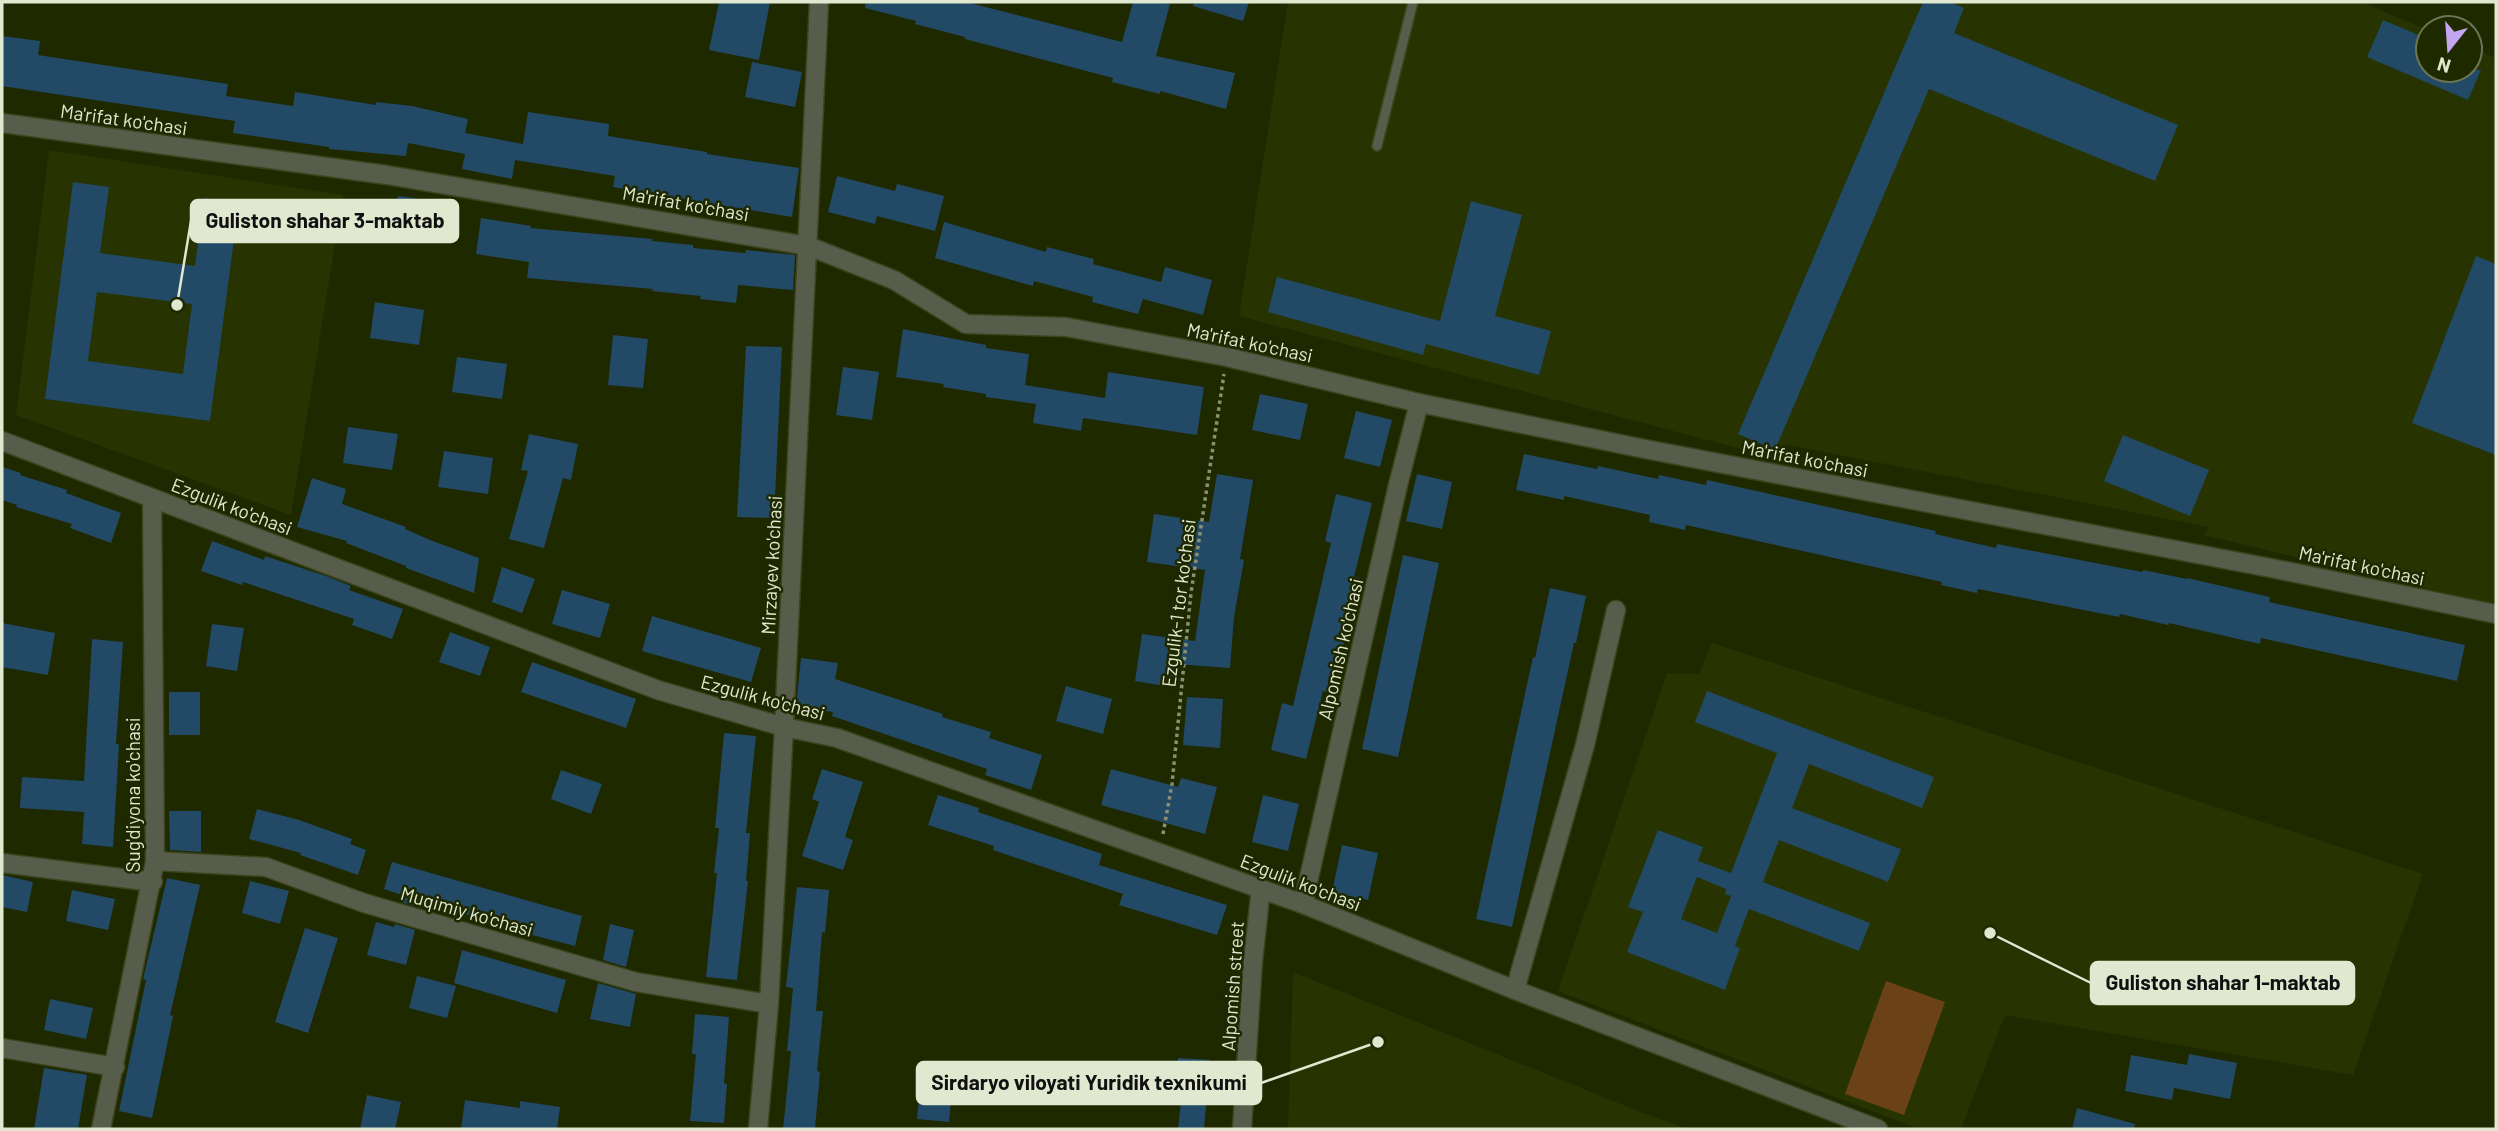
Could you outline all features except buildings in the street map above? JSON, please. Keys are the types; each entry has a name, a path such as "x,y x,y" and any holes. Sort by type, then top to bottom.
{"street":[{"name":"Mirzayev ko'chasi","path":"758,1129 769,1004 784,727 819,2"},
{"name":"Ma'rifat ko'chasi","path":"2,123 387,175 808,246 894,281 966,324 1066,327 1227,357 1419,403 1650,450 2277,569 2496,614"},
{"name":"Alpomish ko'chasi","path":"1303,904 1419,403"},
{"name":"Ezgulik ko'chasi","path":"2,441 658,690 784,727 837,738 1261,888 1515,990 1878,1129"},
{"name":"Sug'diyona ko'chasi","path":"102,1129 153,882 155,861 152,499"},
{"path":"1515,990 1585,745 1616,610"},
{"name":"Muqimiy ko'chasi","path":"155,861 266,867 364,903 636,982 769,1004"},
{"path":"2,863 153,882"},
{"name":"Alpomish street","path":"1242,1129 1253,961 1261,888"},
{"path":"2,1048 115,1067"}],"lane":[{"path":"1377,146 1413,2"}],"path":[{"name":"Ezgulik-1 tor ko'chasi","path":"1160,853 1172,784 1191,593 1227,357"}],"shaded area":[{"path":"1288,2 2361,2 2414,24 2414,84 2484,84 2484,53 2496,58 2496,605 2204,535 2209,527 1783,444 1779,459 1239,316"},
{"path":"49,150 343,195 291,515 16,415"},
{"path":"1712,643 2423,874 2353,1075 2005,1015 1961,1129 1919,1129 1558,991 1667,673 1699,674"},
{"path":"1293,972 1638,1111 1687,1129 1288,1129"},
{"path":"1886,981 1945,1002 1904,1115 1845,1094"}],"place":[{"name":"Guliston shahar 3-maktab","path":"177,305"},
{"name":"Guliston shahar 1-maktab","path":"1990,933"},
{"name":"Sirdaryo viloyati Yuridik texnikumi","path":"1378,1042"}]}
